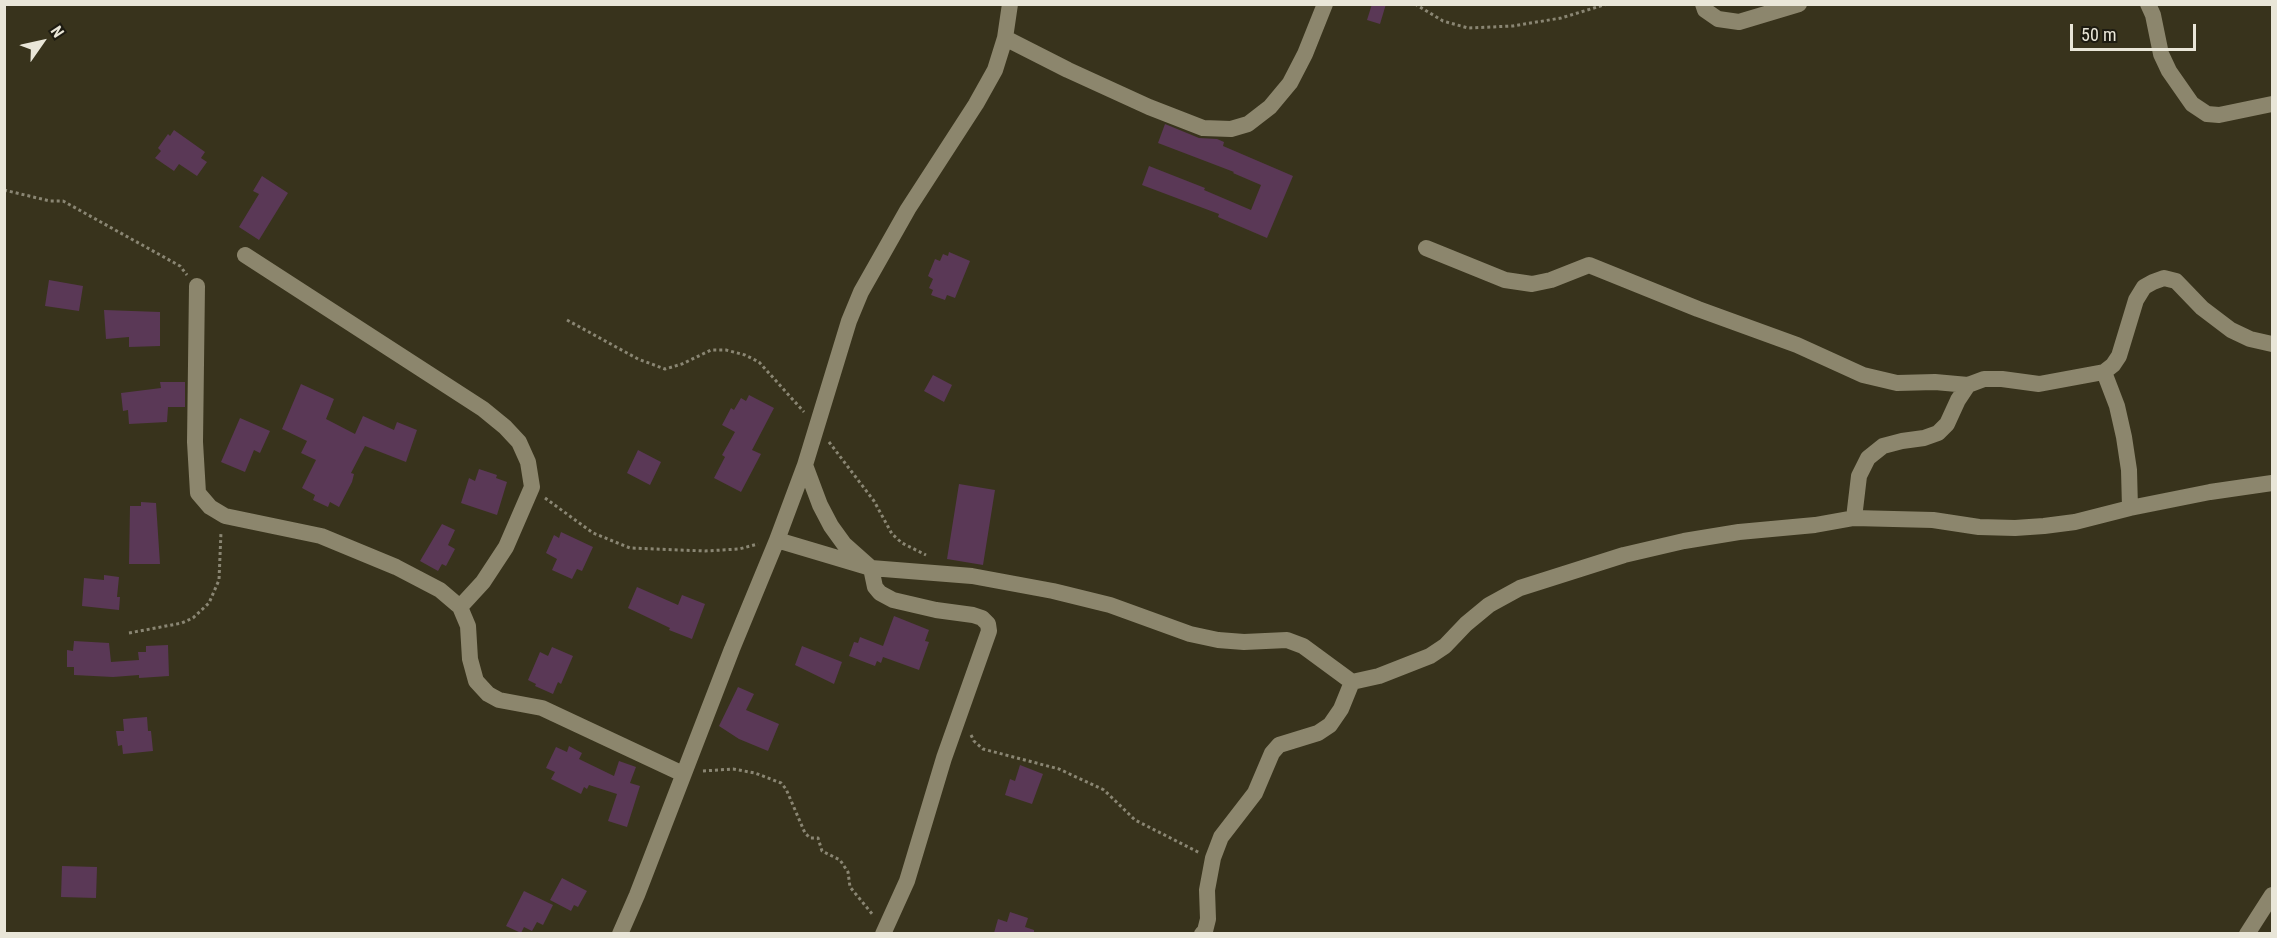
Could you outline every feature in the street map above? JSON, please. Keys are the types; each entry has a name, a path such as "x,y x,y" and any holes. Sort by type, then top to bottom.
{"street":[{"path":"620,933 777,540 819,425 849,321 861,292 908,209 976,104 994,70 1005,38 1010,4"},
{"path":"1005,38 1149,107 1203,128 1231,129 1248,124 1270,107 1290,83 1305,54 1325,4"},
{"path":"1703,4 1705,10 1718,20 1739,22 1799,4"},
{"path":"2148,4 2160,54 2169,72 2192,104 2206,114 2219,115 2272,104"},
{"path":"1426,248 1466,266 1505,279 1532,284 1551,280 1589,265 1698,309 1797,345 1863,375 1897,382 1968,385 1984,379 2039,384 2104,372 2119,356 2136,300 2144,287 2164,278 2176,281 2202,308 2231,330 2250,339 2272,344"},
{"path":"245,255 483,409 519,442 528,462 531,487 506,547 483,582 460,607"},
{"path":"197,286 195,442 198,493 210,507 225,516 321,536 396,567 440,590 460,607 468,626 470,659 476,681 488,694 499,700 542,708 683,774"},
{"path":"2104,372 2117,406 2124,437 2129,470 2130,508"},
{"path":"1854,518 1859,476 1868,458 1883,446 1938,433 1947,424 1968,385"},
{"path":"805,465 820,506 831,526 844,544 871,568 875,587 884,596 936,610 973,615 982,618 988,624 989,631 944,758 907,881 884,931"},
{"path":"777,540 871,568 897,572 972,576 1044,589 1110,606 1190,634 1218,640 1244,642 1287,640 1303,646 1352,681 1379,676 1430,656 1445,646 1466,624 1490,605 1520,588 1624,555 1684,541 1854,518 1922,519 1979,527 2015,528 2075,522 2130,508 2272,483"},
{"path":"1202,933 1205,931 1208,919 1207,890 1213,858 1226,830 1255,793 1272,753 1279,745 1318,733 1330,725 1341,709 1352,681"},
{"path":"2247,933 2272,895"}],"path":[{"path":"1415,4 1443,21 1468,28 1513,26 1551,20 1607,4"},
{"path":"4,190 50,201 63,201 180,266 197,286"},
{"path":"567,320 638,359 665,369 682,364 711,350 726,350 759,362 797,405 819,425 835,451 874,501 892,534 902,543 934,560"},
{"path":"531,487 593,533 630,548 705,551 739,549 777,540"},
{"path":"129,633 182,623 193,618 209,603 219,580 219,542 225,516"},
{"path":"969,732 974,741 983,749 1059,769 1104,790 1135,820 1177,843 1213,858"},
{"path":"683,774 732,769 755,773 781,783 786,789 805,833 810,838 818,838 822,851 840,860 848,872 853,891 884,931"}],"building":[{"path":"1372,4 1386,4 1380,24 1367,20"},
{"path":"1165,124 1199,138 1217,139 1224,142 1223,146 1293,176 1267,238 1218,217 1219,214 1142,185 1149,166 1205,188 1204,190 1251,210 1261,185 1234,172 1158,143"},
{"path":"174,130 205,152 201,158 207,162 197,176 179,164 174,171 155,158 161,151 158,148 168,134 170,136"},
{"path":"262,176 288,193 259,240 239,227 259,194 253,191"},
{"path":"949,252 970,261 955,298 947,295 945,300 931,295 933,290 929,288 933,279 928,276 935,259 940,261 943,254 948,256"},
{"path":"49,280 83,286 79,311 45,306"},
{"path":"104,310 160,312 160,346 129,347 129,337 106,339"},
{"path":"933,375 952,385 944,402 924,391"},
{"path":"160,382 185,382 185,407 168,407 167,422 129,424 128,410 123,411 121,393 161,388"},
{"path":"301,384 334,399 326,419 355,434 363,416 394,430 397,422 417,430 406,462 365,446 351,473 354,474 352,482 339,507 330,502 328,507 313,500 315,495 302,488 316,460 301,453 307,441 282,429"},
{"path":"749,395 774,408 752,450 761,454 741,492 714,478 725,457 722,455 735,432 722,425 731,408 734,410 741,398 746,401"},
{"path":"240,418 270,431 260,453 254,450 245,472 221,462"},
{"path":"638,450 661,462 650,485 627,473"},
{"path":"479,469 497,475 496,478 507,482 497,515 461,503 469,478 475,481"},
{"path":"959,484 995,490 983,565 947,559"},
{"path":"141,502 156,503 160,564 129,564 130,506 141,506"},
{"path":"442,524 455,530 448,545 455,549 446,566 442,564 438,571 420,561"},
{"path":"561,532 593,547 582,571 577,569 572,579 552,570 557,559 546,553 554,535 559,538"},
{"path":"104,575 119,577 117,597 120,597 119,610 82,606 84,578 104,580"},
{"path":"637,587 678,605 682,595 705,604 692,639 669,630 670,628 628,608"},
{"path":"894,616 929,630 925,641 929,642 919,670 883,657 881,663 877,661 875,666 849,656 854,642 858,643 860,637 883,646"},
{"path":"74,641 109,643 111,662 139,660 138,652 146,652 146,646 168,645 169,676 139,678 139,675 113,677 74,675 74,667 67,667 67,650 73,651"},
{"path":"802,646 842,662 834,684 795,665"},
{"path":"552,647 573,656 561,684 558,682 553,694 535,686 536,684 528,680 540,652 548,656"},
{"path":"738,687 754,694 746,710 779,724 768,751 739,739 719,726"},
{"path":"147,717 153,751 123,754 122,745 118,746 116,731 124,731 123,719"},
{"path":"569,746 582,753 579,759 614,776 619,761 636,767 630,783 640,786 627,827 608,821 617,794 589,785 587,789 584,787 581,794 551,779 555,772 546,768 556,747 567,752"},
{"path":"1020,765 1043,774 1032,804 1005,795 1010,779 1015,781"},
{"path":"62,866 97,867 96,898 61,897"},
{"path":"562,878 587,891 578,907 574,905 571,911 550,900"},
{"path":"524,891 553,905 543,925 537,922 532,931 524,927 521,933 506,926"},
{"path":"1010,912 1028,918 1025,927 1034,930 1034,933 994,933 998,919 1007,922"}]}
